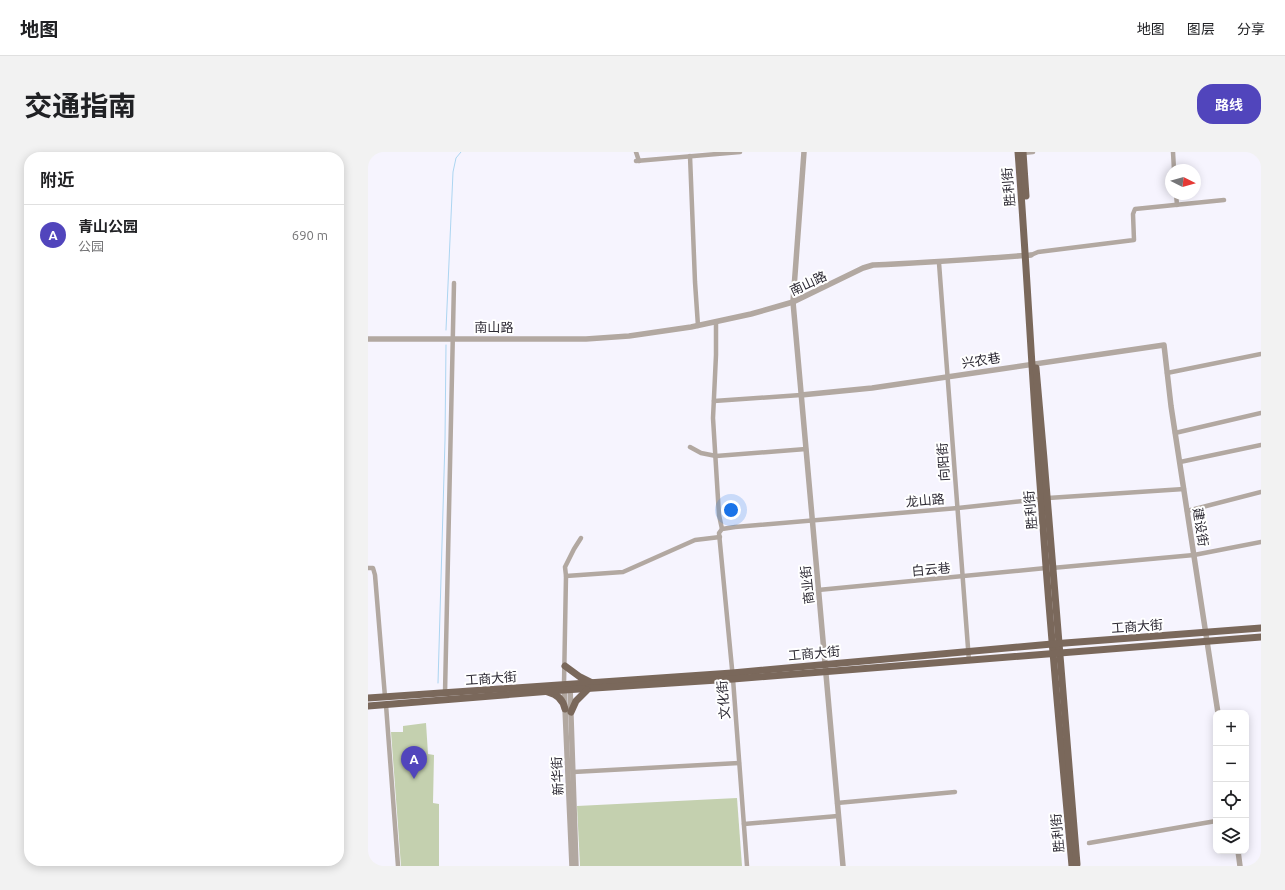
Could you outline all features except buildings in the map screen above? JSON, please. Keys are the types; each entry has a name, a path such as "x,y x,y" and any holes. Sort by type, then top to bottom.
{"main road":[{"name":"胜利街","path":"1021,152 1034,363 1072,866"},
{"name":"工商大街","path":"368,698 567,687 587,690 826,668 969,652 1261,628"},
{"name":"工商大街","path":"826,668 969,660 1261,636"},
{"name":"胜利街","path":"1056,653 1077,866"},
{"path":"565,666 580,677 594,683"},
{"name":"工商大街","path":"368,706 546,692 594,683 732,676"},
{"path":"546,692 552,693 560,698 568,711 587,690"}],"street":[{"path":"636,152 637,161 740,152"},
{"name":"商业街","path":"804,152 793,302 842,866"},
{"path":"1021,152 1033,152"},
{"path":"1173,152 1174,164"},
{"path":"690,156 698,326"},
{"path":"1177,200 1177,205"},
{"name":"南山路","path":"368,339 593,338 629,336 698,326 751,314 793,302 863,268 873,265 940,262 1028,255 1038,252 1134,240 1133,214 1135,209 1224,200"},
{"name":"向阳街","path":"940,262 969,660"},
{"path":"445,693 454,283"},
{"name":"文化街","path":"716,322 713,418 720,533 747,866"},
{"name":"兴农巷","path":"801,395 872,388 1164,344"},
{"name":"建设街","path":"1164,344 1187,511 1218,710"},
{"path":"1167,373 1261,354"},
{"path":"714,401 801,395"},
{"path":"1176,433 1261,413"},
{"path":"1180,462 1261,445"},
{"path":"690,447 701,453 716,456 806,449"},
{"name":"龙山路","path":"566,576 623,572 690,544 694,540 735,527 958,508 1044,499 1184,489"},
{"path":"1187,511 1261,492"},
{"path":"567,687 565,666 565,567 574,548 581,538"},
{"name":"白云巷","path":"818,590 1194,555 1261,542"},
{"path":"368,568 373,568 375,575 385,697"},
{"name":"新华街","path":"567,687 572,866"},
{"path":"386,705 398,866"},
{"name":"新华街","path":"568,711 573,772 576,866"},
{"path":"573,772 739,763"},
{"path":"837,803 955,792"},
{"path":"744,824 838,816"},
{"path":"1089,843 1213,822"},
{"path":"1238,854 1240,866"}],"green space":[{"path":"426,723 428,754 434,755 433,803 439,804 439,866 401,866 391,732 403,732 403,726"},
{"path":"737,798 742,866 580,866 577,806"}],"waterway":[{"path":"446,330 453,172 456,158 461,152"},
{"path":"438,683 445,440 446,345"}],"place":[{"name":"青山公园","path":"414,779"}]}
